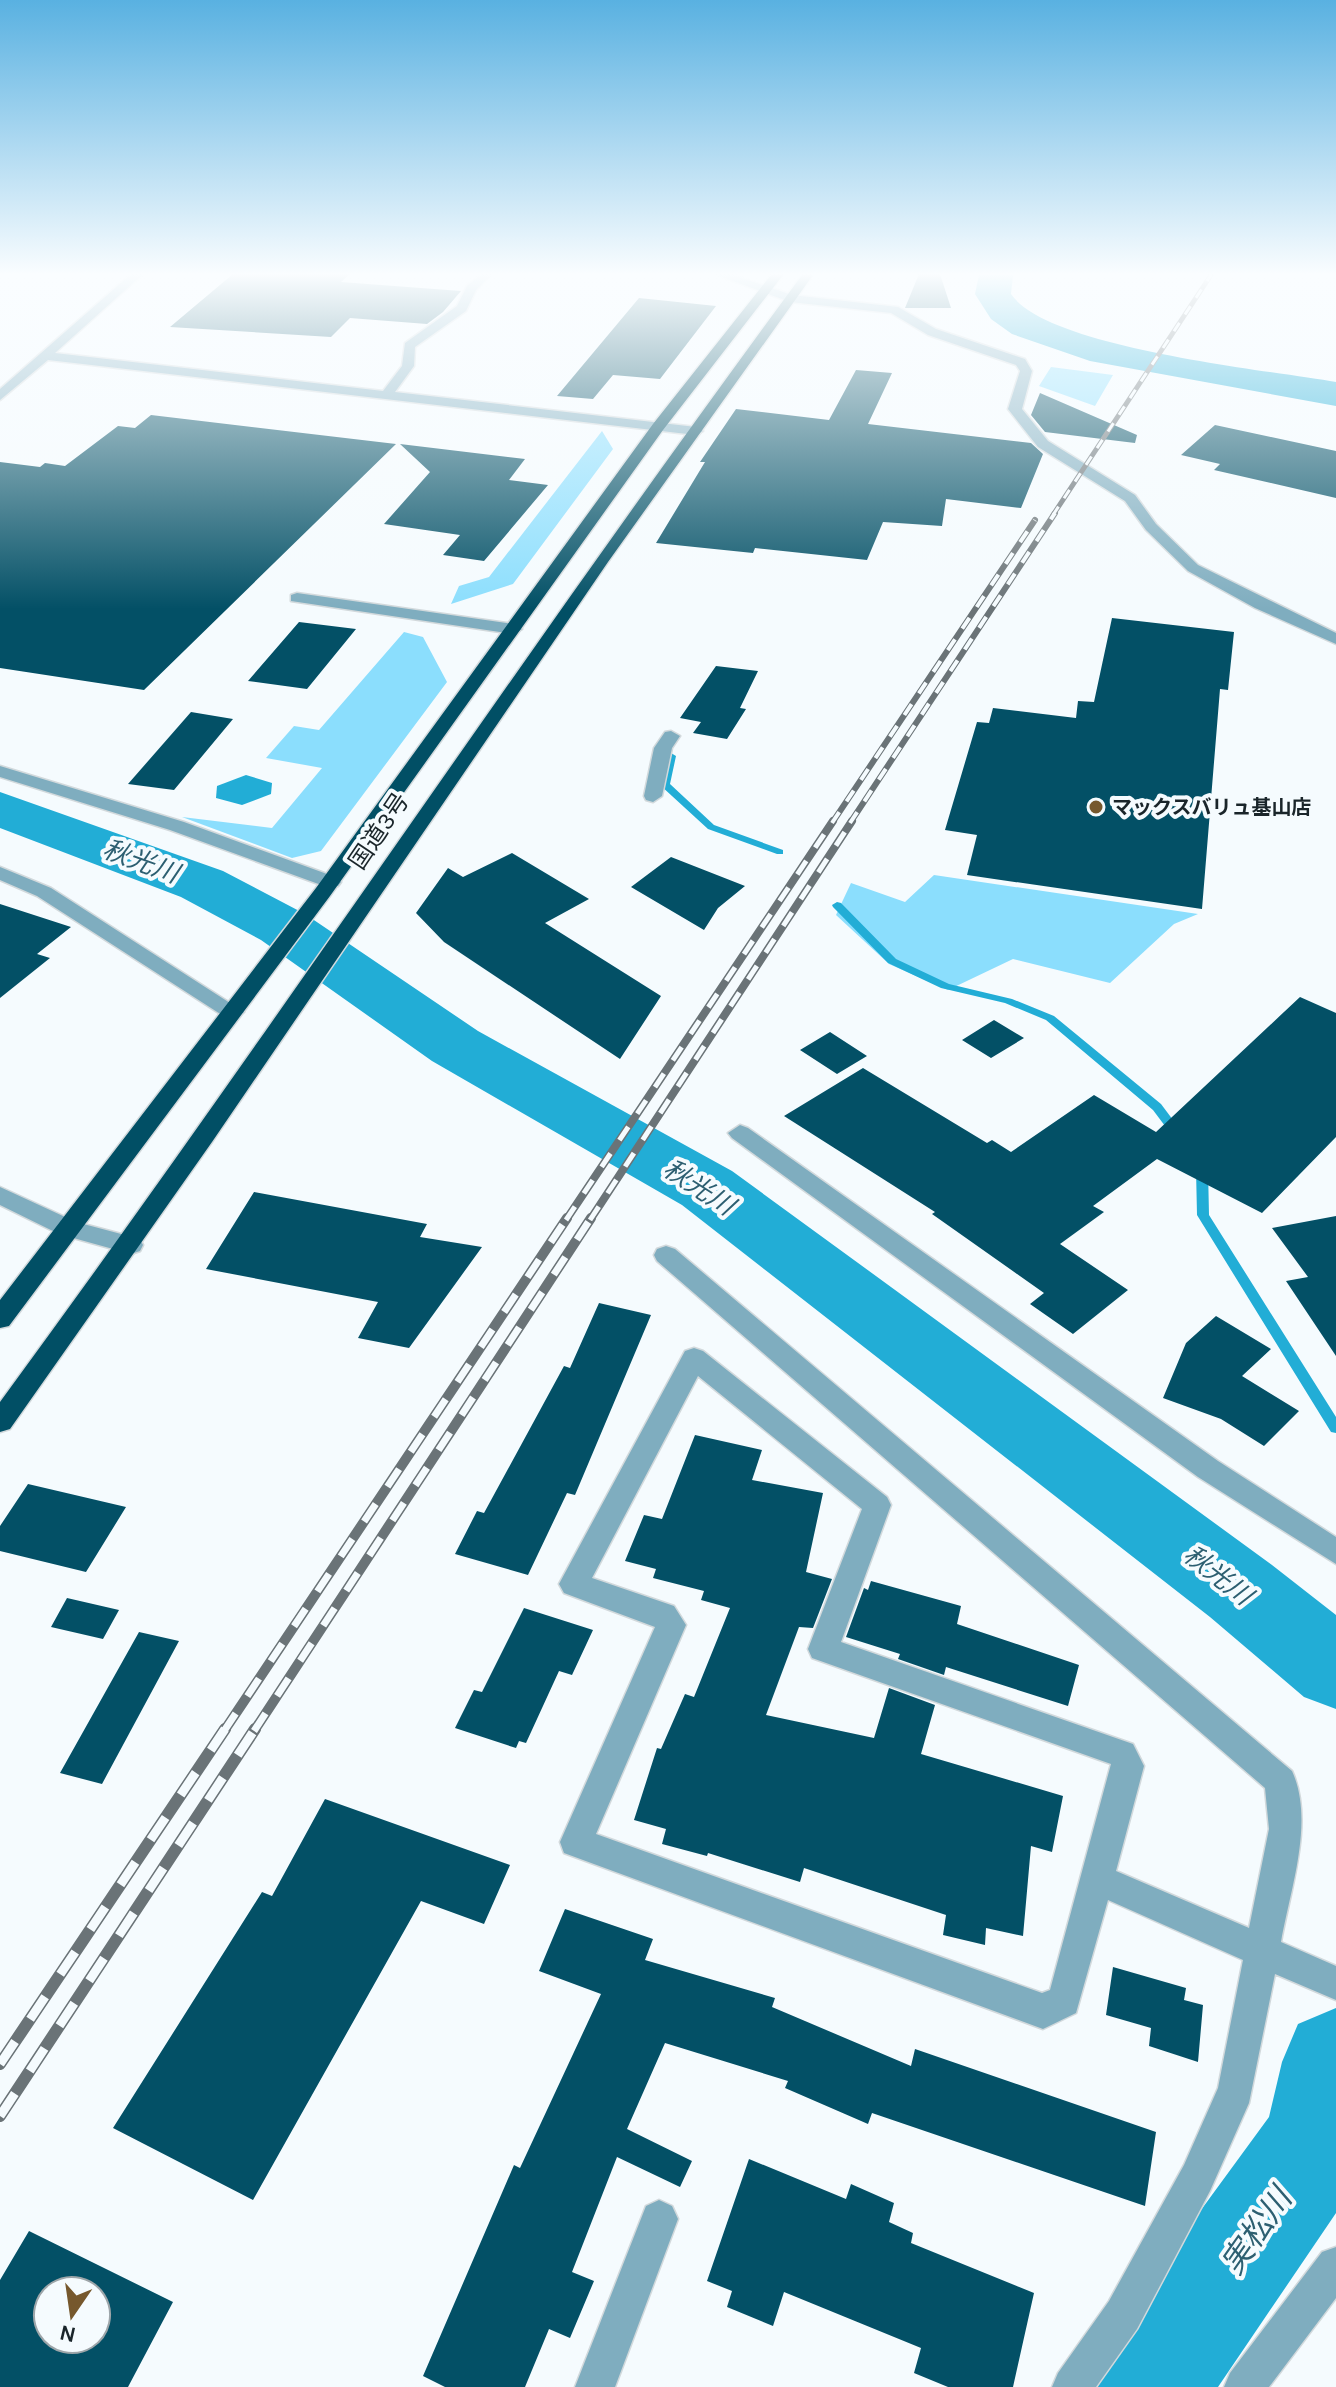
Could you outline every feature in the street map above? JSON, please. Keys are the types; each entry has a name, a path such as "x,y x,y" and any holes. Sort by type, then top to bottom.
{"highway":[{"name":"国道3号","path":"0,1319 327,887 689,386"},
{"name":"国道3号","path":"0,1422 131,1245 568,605 728,386"}],"street":[{"path":"319,386 696,431"},
{"path":"387,394 393,386"},
{"path":"1022,386 1015,409 1043,444 1130,498 1151,527 1193,568 1261,605 1336,639"},
{"path":"297,598 514,629"},
{"path":"653,796 663,748 671,736"},
{"path":"0,771 164,822 327,887"},
{"path":"0,873 55,899 237,1006"},
{"path":"740,1133 1208,1469 1336,1552"},
{"path":"0,1195 68,1228 131,1245"},
{"path":"666,1255 1281,1781 1285,1829 1236,2090 1197,2178 1123,2315 1072,2387"},
{"path":"694,1358 877,1505 823,1649 1122,1754 1128,1766 1097,1879 1064,2001 1043,2011 576,1842 671,1625 663,1615 574,1584 694,1358"},
{"path":"1097,1879 1336,1983"},
{"path":"595,2387 659,2219"},
{"path":"1244,2387 1336,2266"}],"shaded area":[{"path":"1040,386 1106,386 1095,406"},
{"path":"602,431 613,449 513,584 451,604 459,586 489,577"},
{"path":"404,632 423,637 447,682 321,851 292,858 182,817 272,828 322,768 266,758 294,726 319,730"},
{"path":"246,775 272,783 271,794 242,805 216,798 217,786"},
{"path":"934,875 1198,914 1174,924 1110,983 1013,959 948,990 889,964 836,915 851,883 905,902"}],"building":[{"path":"565,386 604,386 593,399 557,396"},
{"path":"847,386 886,386 868,424 1031,443 1043,454 1021,508 946,499 942,526 883,522 867,560 755,548 753,553 656,543 705,462 700,462 736,409 829,420"},
{"path":"1040,393 1137,435 1135,443 1045,432 1031,415"},
{"path":"151,415 396,444 144,690 0,668 0,462 40,467 45,463 65,466 118,426 135,428"},
{"path":"1215,425 1336,451 1336,498 1214,470 1220,464 1181,455"},
{"path":"400,444 525,459 509,480 548,485 484,561 443,555 460,535 384,524 430,472"},
{"path":"1112,618 1234,632 1228,690 1220,689 1202,909 967,875 977,835 945,830 977,722 989,723 993,708 1076,718 1078,701 1094,702"},
{"path":"299,622 356,629 307,689 248,681"},
{"path":"716,666 758,671 740,708 746,709 727,739 693,733 701,722 680,718"},
{"path":"191,712 233,719 174,790 128,784"},
{"path":"512,853 589,899 545,923 661,996 620,1059 444,942 416,913 448,868 463,877"},
{"path":"671,857 745,886 718,908 704,930 631,887"},
{"path":"0,904 71,927 37,954 50,958 0,998"},
{"path":"1300,997 1336,1013 1336,1137 1262,1213 1157,1159 1093,1206 1104,1212 1060,1244 1128,1290 1073,1334 1030,1304 1044,1293 932,1214 935,1212 784,1116 863,1068 987,1143 992,1140 1011,1152 1094,1095 1156,1132"},
{"path":"994,1020 1024,1038 991,1058 962,1040"},
{"path":"830,1032 867,1056 837,1074 800,1050"},
{"path":"254,1192 427,1224 420,1237 482,1247 409,1348 358,1338 378,1302 206,1269"},
{"path":"1336,1216 1336,1356 1286,1281 1308,1277 1272,1228"},
{"path":"599,1303 651,1315 575,1495 567,1493 528,1575 455,1554 477,1511 484,1513 564,1366 570,1368"},
{"path":"1216,1316 1271,1349 1242,1376 1299,1411 1264,1446 1221,1419 1163,1398 1186,1343"},
{"path":"695,1435 762,1450 752,1480 823,1493 806,1572 832,1579 813,1628 799,1627 766,1715 874,1738 889,1688 935,1705 921,1754 1063,1796 1052,1852 1031,1846 1023,1936 986,1928 985,1945 943,1935 946,1915 804,1868 800,1882 708,1853 707,1856 662,1844 666,1829 634,1820 657,1748 661,1749 685,1694 694,1697 730,1608 701,1600 704,1591 653,1578 656,1569 625,1561 644,1515 662,1519"},
{"path":"28,1484 126,1507 86,1572 0,1551 0,1526"},
{"path":"871,1581 961,1606 957,1624 1079,1665 1068,1706 946,1667 944,1675 898,1659 900,1654 846,1637 864,1588 868,1590"},
{"path":"67,1598 119,1610 103,1639 51,1627"},
{"path":"524,1608 593,1630 572,1675 559,1671 526,1743 519,1741 516,1748 455,1728 474,1690 482,1692"},
{"path":"139,1632 179,1641 102,1784 60,1773"},
{"path":"325,1799 510,1865 484,1924 421,1901 253,2200 113,2128 262,1892 272,1896"},
{"path":"565,1909 653,1939 645,1960 775,1998 772,2007 911,2066 915,2049 1156,2132 1145,2206 872,2113 868,2124 785,2088 788,2081 665,2043 627,2129 692,2161 680,2187 617,2157 572,2272 594,2281 570,2338 549,2329 525,2387 445,2387 423,2376 514,2165 520,2168 601,1994 539,1971"},
{"path":"1113,1967 1186,1988 1184,2000 1203,2005 1198,2062 1149,2046 1151,2028 1106,2015"},
{"path":"749,2159 846,2199 851,2184 894,2203 889,2222 913,2233 911,2243 1034,2293 1013,2387 948,2387 914,2373 921,2348 784,2292 773,2326 727,2307 732,2291 707,2281"},
{"path":"29,2231 173,2302 128,2387 0,2387 0,2280"}],"waterway":[{"path":"1293,386 1336,394"},
{"path":"671,756 665,785 711,827 780,852"},
{"name":"秋光川","path":"0,809 202,884 283,927 455,1046 707,1188 1241,1591 1336,1669"},
{"path":"837,905 892,961 945,986 1008,1001 1050,1018 1157,1107 1178,1135"},
{"path":"1202,1169 1203,1215 1336,1428"},
{"name":"実松川","path":"1146,2387 1318,2142 1336,2062"}],"railway":[{"path":"1053,515 1138,386"},
{"path":"850,823 1055,513"},
{"path":"832,823 1035,520"},
{"path":"566,1220 833,821"},
{"path":"590,1220 852,821"},
{"path":"224,1731 567,1218"},
{"path":"254,1731 591,1218"},
{"path":"0,2064 225,1729"},
{"path":"0,2116 255,1729"}],"place":[{"name":"マックスバリュ基山店","path":"1096,807"}]}
